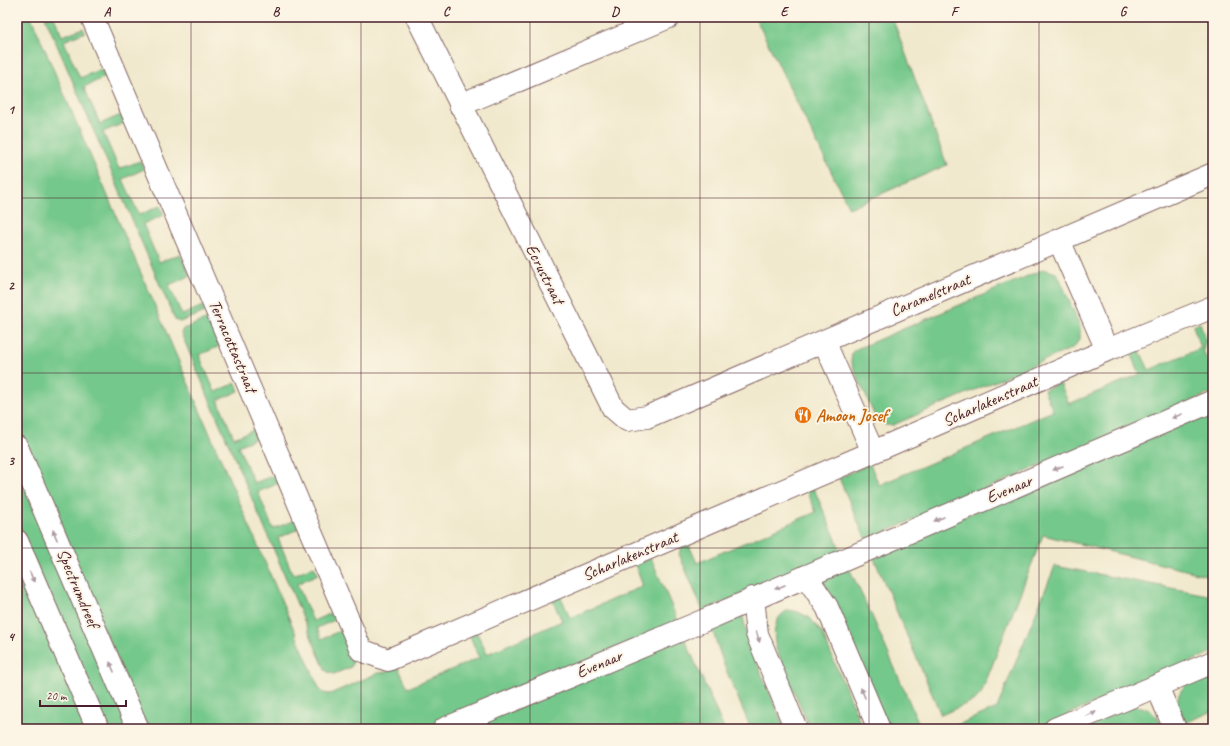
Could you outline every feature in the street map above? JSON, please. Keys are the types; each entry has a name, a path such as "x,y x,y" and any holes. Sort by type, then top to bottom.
{"street":[{"name":"Terracottastraat","path":"92,17 361,650 388,660"},
{"name":"Ecrustraat","path":"417,17 613,408 627,420 647,417"},
{"path":"460,105 669,17"},
{"name":"Caramelstraat","path":"647,417 1213,174"},
{"path":"1059,240 1107,350"},
{"name":"Scharlakenstraat","path":"388,660 1107,350 1213,307"},
{"path":"824,341 873,452"},
{"name":"Evenaar","path":"444,729 698,623 1213,400"},
{"name":"Spectrumdreef","path":"17,447 138,729"},
{"path":"17,541 98,729"},
{"path":"806,576 827,606 879,729"},
{"path":"753,598 757,634 796,729"},
{"path":"1055,729 1213,662"},
{"path":"1156,686 1175,729"}],"green space":[{"path":"17,17 31,17 319,688 323,693 330,694 378,673 386,672 398,667 408,688 479,658 470,636 477,633 487,654 562,621 553,601 561,597 570,618 643,586 635,565 651,558 678,621 427,729 147,729 17,426"},
{"path":"45,17 54,17 62,36 83,28 85,32 64,41 80,78 101,69 105,77 84,87 100,124 121,115 124,123 103,132 119,169 140,161 144,169 123,179 139,215 160,206 164,215 143,224 159,262 180,254 190,276 169,285 182,315 203,306 205,312 180,322 175,320"},
{"path":"755,17 892,17 947,165 849,208"},
{"path":"1044,269 1056,273 1059,277 1080,326 1080,339 1073,348 893,425 884,424 876,419 851,362 852,353 854,350"},
{"path":"208,319 220,346 199,355 215,392 236,383 239,391 218,400 234,438 255,429 259,437 238,446 254,483 275,475 279,483 258,492 273,529 295,520 298,529 278,538 293,575 314,566 318,574 297,584 313,621 334,612 337,619 317,628 321,639 342,630 354,658 351,667 334,674 326,671 321,660 181,333 183,329"},
{"path":"1200,323 1206,340 1203,350 1213,374 1213,392 866,540 839,478 870,464 879,485 1053,411 1044,390 1060,383 1069,404 1140,374 1131,353 1139,349 1149,370 1201,348 1193,326"},
{"path":"1213,409 1213,577 1043,535 981,694 975,700 941,715 873,556"},
{"path":"17,468 129,729 106,729 17,521"},
{"path":"814,489 841,551 703,611 679,554 683,545 688,543 697,563 816,512 807,491"},
{"path":"848,566 872,616 919,724 906,729 888,729 819,579"},
{"path":"1055,566 1213,596 1213,652 1035,729 948,729 997,708"},
{"path":"17,567 87,729 17,729"},
{"path":"789,610 798,612 810,618 822,633 863,729 810,729 776,649 775,626 780,617"},
{"path":"740,615 743,617 752,652 785,729 751,729 724,665 711,626"},
{"path":"684,637 724,729 468,729"},
{"path":"1213,671 1213,711 1185,723 1178,708 1178,700 1183,688 1200,676"},
{"path":"1133,706 1139,706 1152,712 1164,729 1076,729"}],"place":[{"name":"Amoon Josef","path":"803,415"}]}
